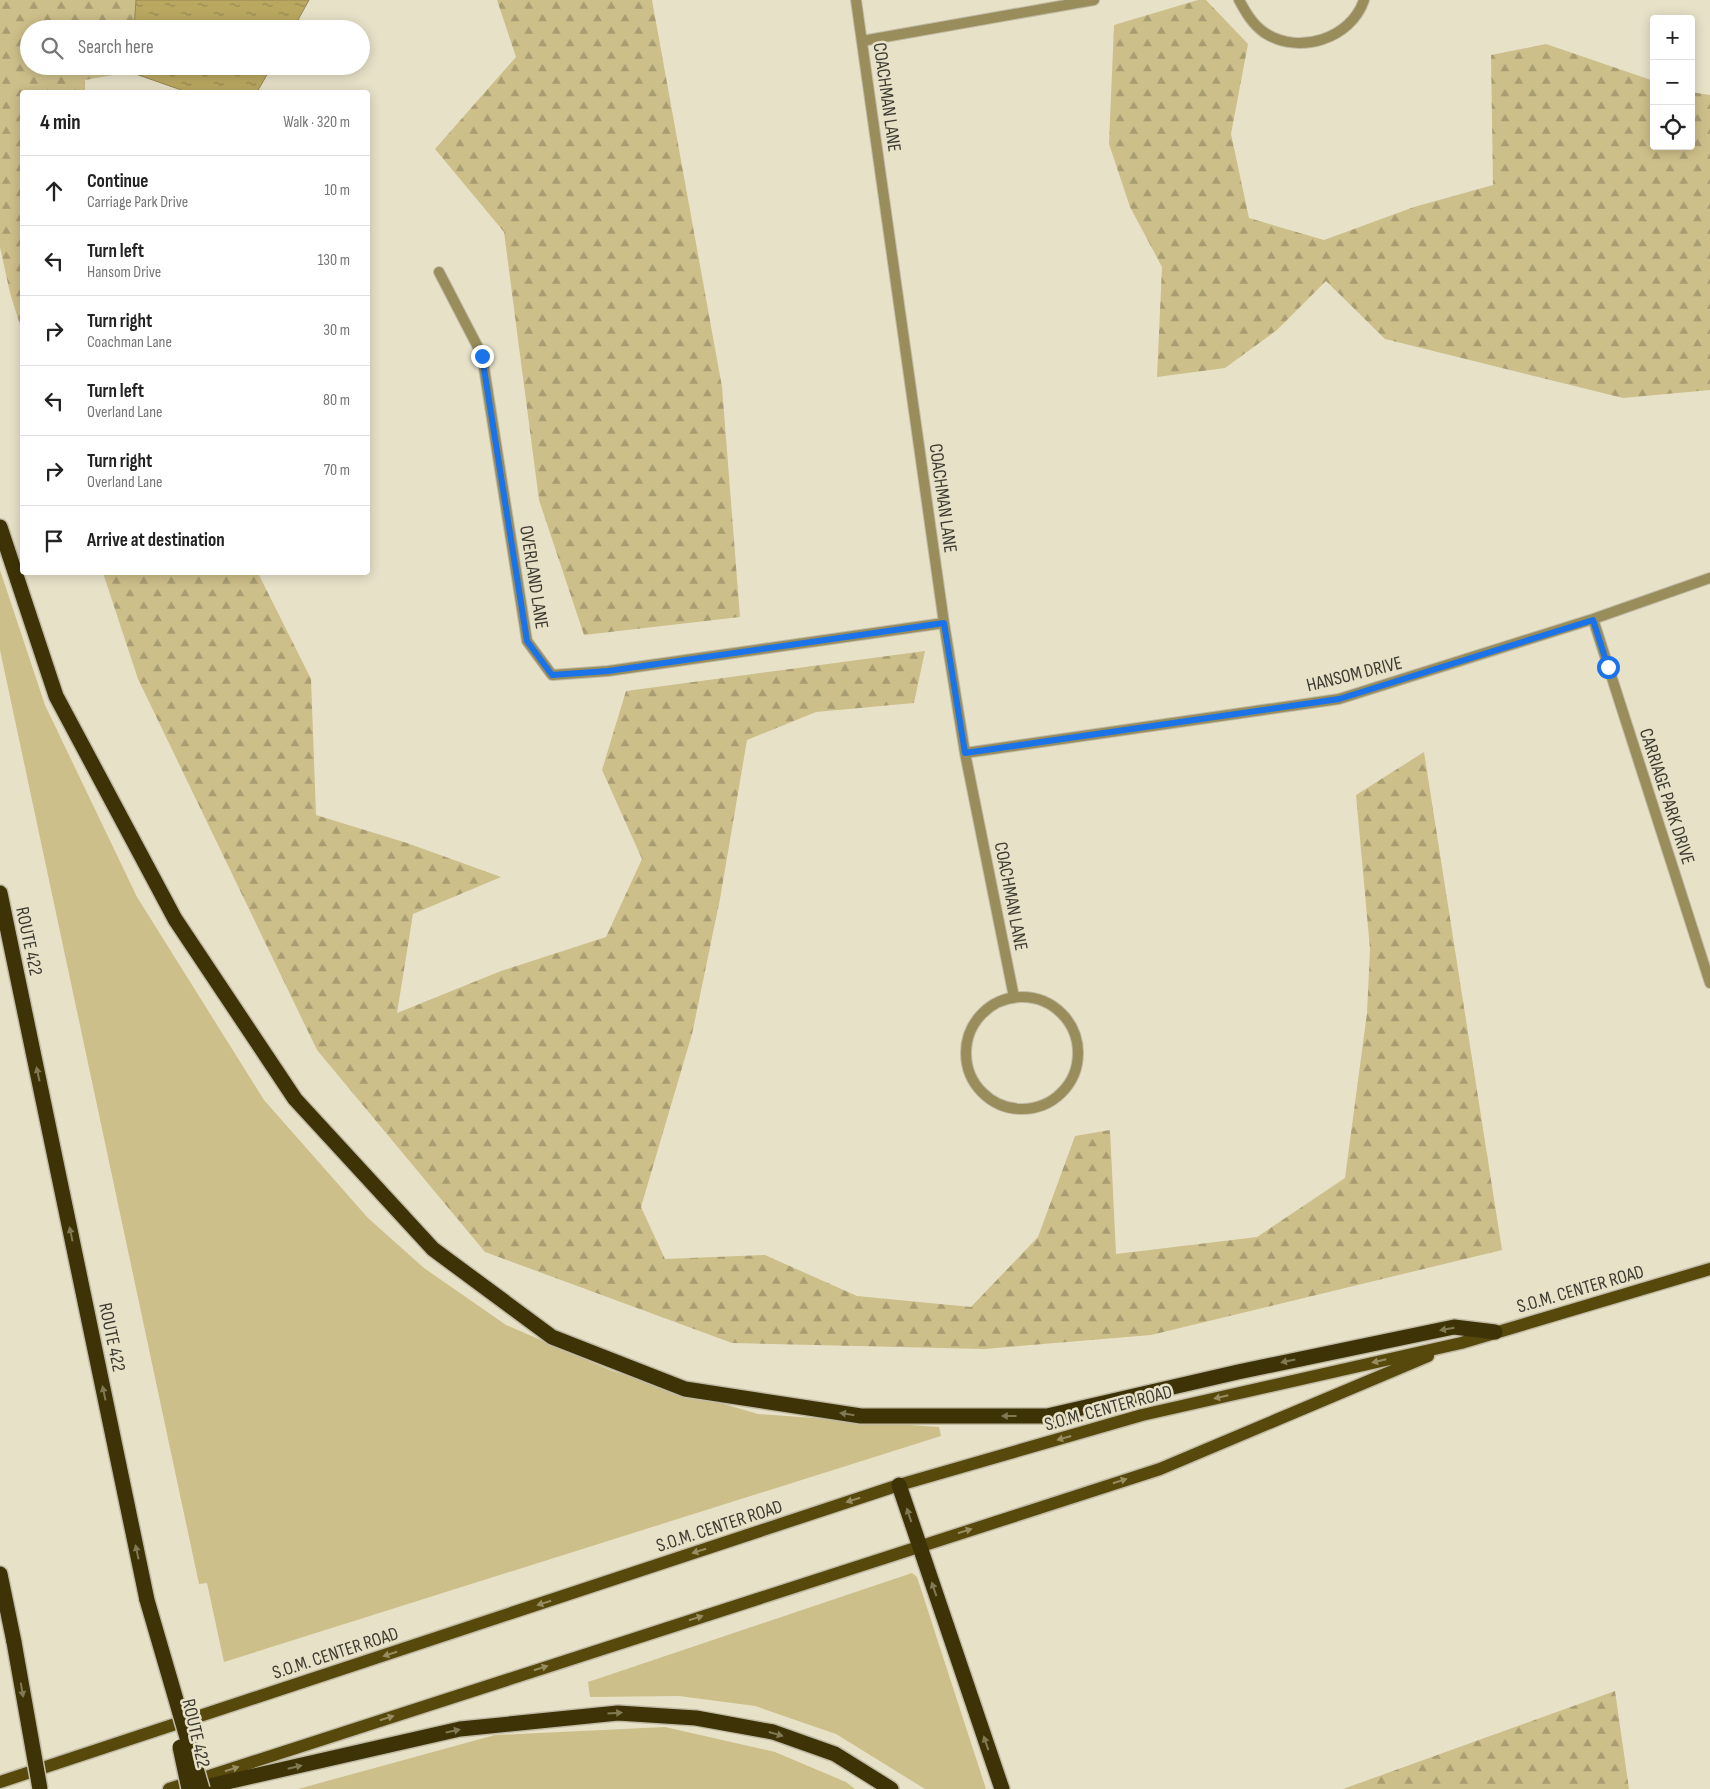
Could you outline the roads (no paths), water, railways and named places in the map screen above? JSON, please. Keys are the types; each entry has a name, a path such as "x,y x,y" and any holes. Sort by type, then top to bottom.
{"highway":[{"path":"0,527 56,696 175,919 295,1099 433,1249 552,1337 685,1389 861,1416 1047,1416 1238,1372 1454,1327 1495,1332"},
{"name":"ROUTE 422","path":"0,893 147,1600 189,1789"},
{"path":"899,1485 1002,1789"},
{"path":"0,1574 40,1789"},
{"path":"147,1600 202,1789"},
{"path":"196,1789 460,1729 618,1712 696,1718 773,1732 834,1754 890,1789"}],"main road":[{"name":"S.O.M. CENTER ROAD","path":"169,1789 918,1545 1160,1469 1461,1343 1710,1269"},
{"name":"S.O.M. CENTER ROAD","path":"0,1782 899,1485 1142,1416 1461,1343"}],"street":[{"name":"COACHMAN LANE","path":"856,0 944,623 965,753 1014,997"},
{"path":"862,41 1094,0"},
{"path":"1239,0 1248,17 1265,33 1285,42 1308,43 1329,38 1348,25 1362,8 1364,0"},
{"name":"OVERLAND LANE","path":"438,272 482,356 527,641 552,675 608,671 944,623"},
{"name":"HANSOM DRIVE","path":"965,753 1339,699 1593,620 1710,578"},
{"name":"CARRIAGE PARK DRIVE","path":"1593,620 1710,983"},
{"path":"1014,997 1033,998 1050,1004 1065,1017 1074,1033 1078,1051 1076,1070 1068,1086 1055,1100 1038,1108 1019,1110 1001,1106 986,1097 974,1082 967,1065 966,1047 971,1029 981,1014 997,1003 1014,997"}],"water":[{"path":"136,0 309,0 298,20 135,20"},
{"path":"139,75 267,75 258,90 181,90"}]}
